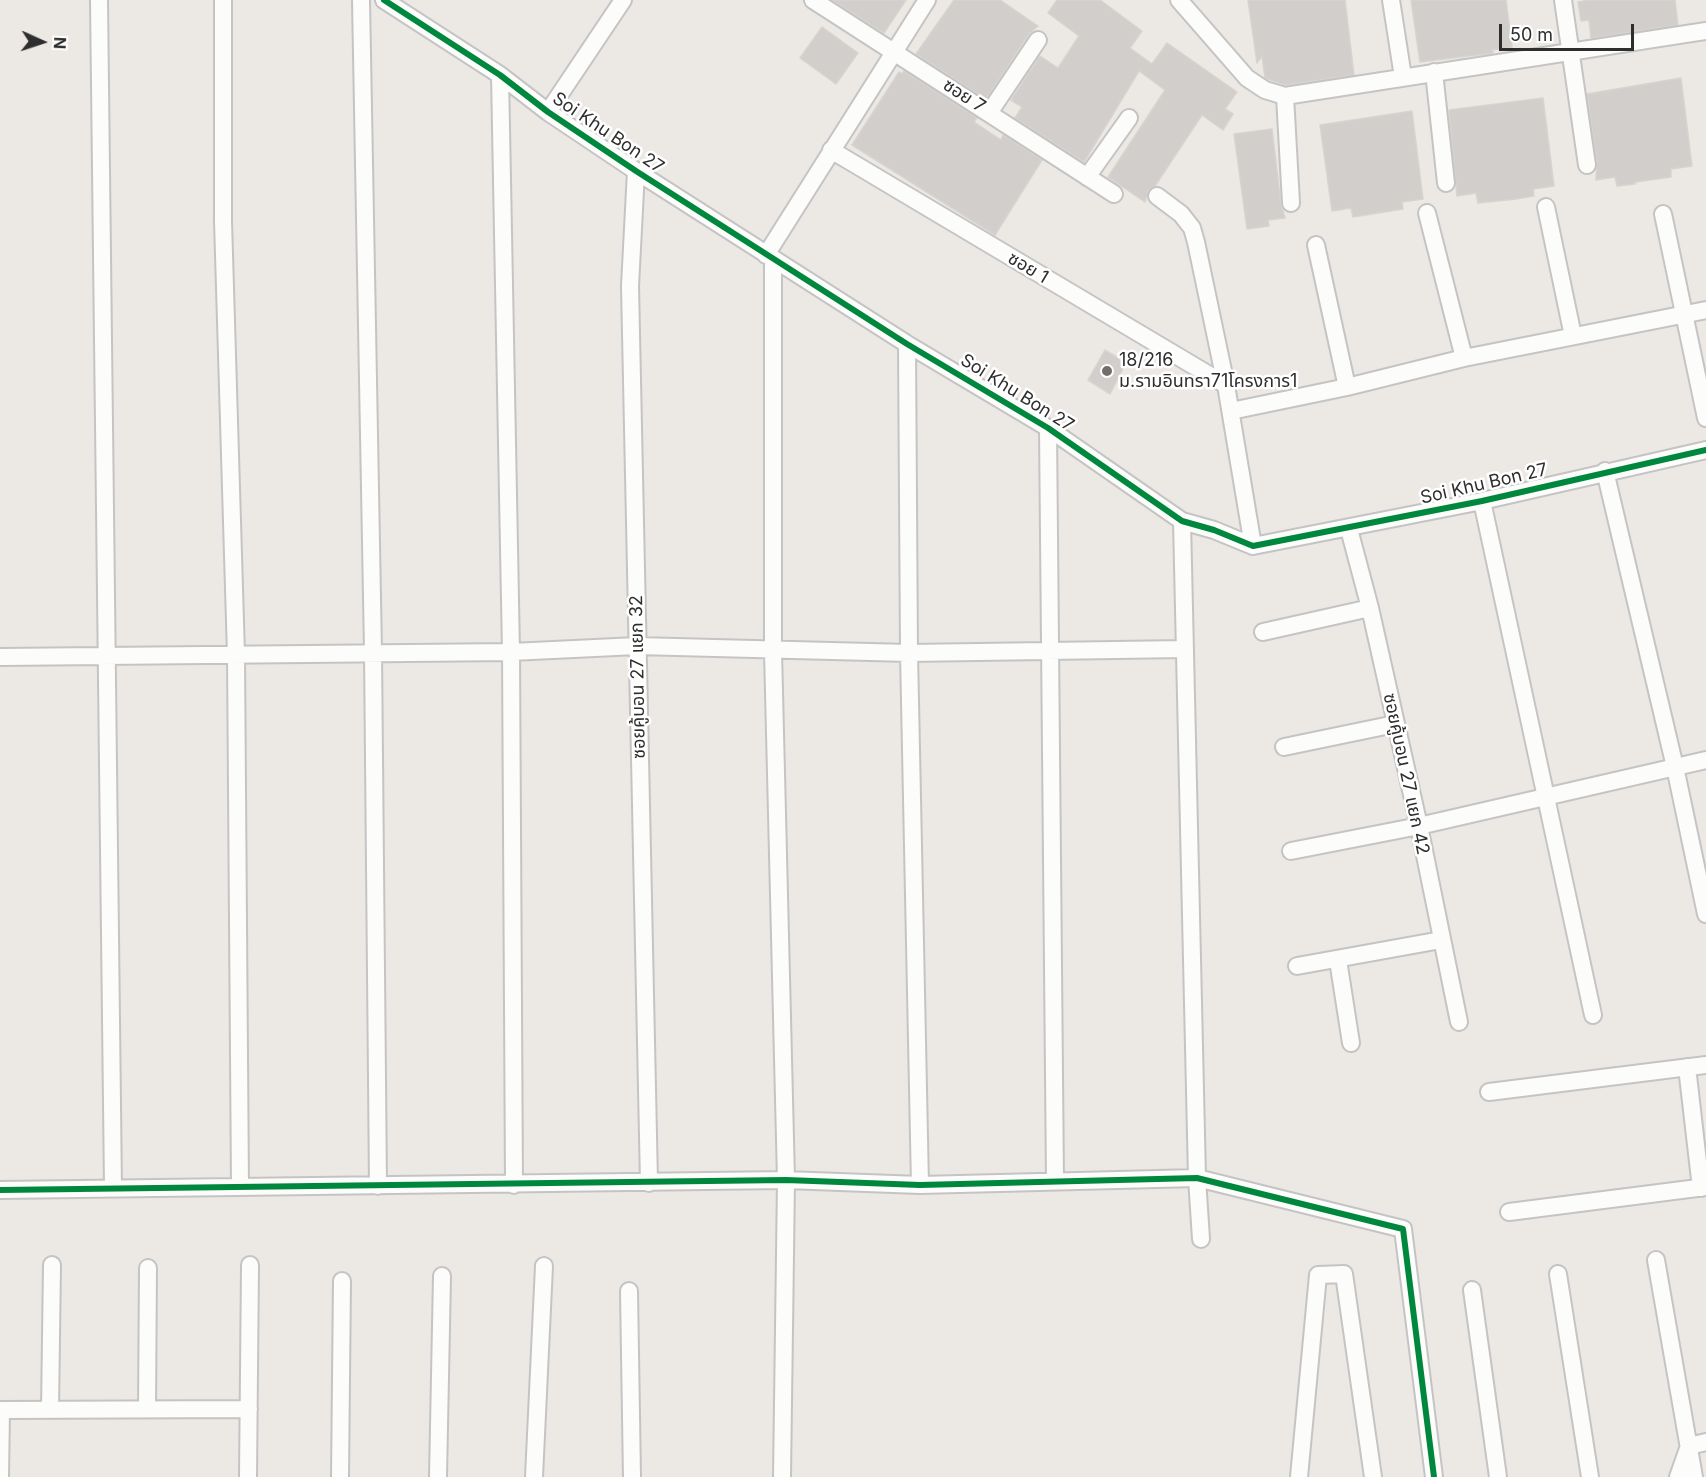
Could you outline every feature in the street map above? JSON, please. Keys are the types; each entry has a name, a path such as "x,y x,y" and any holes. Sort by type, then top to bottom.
{"street":[{"path":"99,0 113,1188"},
{"path":"223,0 223,221 236,655 240,1187"},
{"path":"361,0 373,651 378,1186"},
{"name":"Soi Khu Bon 27","path":"384,0 409,6 549,112 636,171 907,344 1048,428 1182,521 1214,530 1253,546 1349,529 1482,501 1605,471 1706,450"},
{"path":"549,112 623,0"},
{"name":"ซอย 7","path":"813,0 894,50 1114,194"},
{"path":"782,1477 786,1180 773,651 769,257 831,150 927,0"},
{"path":"1179,0 1247,78 1265,90 1285,96 1706,31"},
{"path":"1391,0 1402,77"},
{"path":"1563,0 1587,165"},
{"path":"989,113 1038,40"},
{"path":"1434,72 1446,183"},
{"path":"500,75 512,652 514,1185"},
{"path":"1285,96 1291,203"},
{"path":"1087,177 1129,118"},
{"name":"ซอย 1","path":"831,150 1226,385"},
{"name":"ซอยคู้บอน 27 แยก 32","path":"636,171 630,286 649,1183"},
{"path":"1156,196 1180,214 1192,228 1231,411 1253,546"},
{"path":"1546,207 1573,336"},
{"path":"1427,213 1464,358"},
{"path":"1664,214 1683,316 1706,418"},
{"path":"1316,244 1347,387"},
{"path":"1231,411 1347,387 1464,358 1706,310"},
{"path":"907,344 909,653 920,1185"},
{"path":"1048,428 1055,1181"},
{"path":"1605,471 1675,767 1706,914"},
{"path":"1482,501 1593,1015"},
{"path":"1182,521 1197,1179 1202,1239"},
{"name":"ซอยคู้บอน 27 แยก 42","path":"1349,529 1370,608 1419,826 1459,1022"},
{"path":"1263,632 1370,608"},
{"path":"0,657 373,651 512,652 637,646 909,653 1184,649"},
{"path":"1284,747 1395,723"},
{"path":"1292,850 1419,826 1706,760"},
{"path":"1297,966 1441,940"},
{"path":"1338,960 1351,1043"},
{"path":"1489,1092 1706,1065"},
{"path":"1509,1212 1703,1188 1687,1067"},
{"path":"0,1190 786,1180 920,1185 1197,1179 1403,1229 1434,1477"},
{"path":"1656,1260 1694,1477"},
{"path":"50,1410 52,1265"},
{"path":"248,1477 250,1265"},
{"path":"534,1477 544,1266"},
{"path":"147,1409 148,1268"},
{"path":"1299,1477 1318,1275 1344,1274 1373,1477"},
{"path":"1558,1274 1590,1477"},
{"path":"438,1477 442,1276"},
{"path":"340,1477 342,1281"},
{"path":"1472,1290 1498,1477"},
{"path":"629,1291 632,1477"},
{"path":"0,1477 1,1410 249,1409"},
{"path":"1689,1446 1706,1442"},
{"path":"1678,1477 1689,1446"}],"building":[{"path":"832,0 906,0 884,33"},
{"path":"954,0 1000,0 1038,26 1029,34 986,99 916,54"},
{"path":"1057,0 1100,0 1142,31 1130,48 1152,64 1167,43 1237,92 1225,109 1233,114 1223,130 1202,115 1155,186 1148,190 1145,202 1108,177 1165,90 1139,71 1084,162 1015,118 1022,107 1011,100 1040,56 1058,68 1079,36 1048,13"},
{"path":"1248,0 1345,0 1354,75 1285,85 1265,78 1262,56 1257,63"},
{"path":"1411,0 1506,0 1512,47 1492,50 1493,53 1420,62"},
{"path":"1675,0 1678,25 1591,38 1589,20 1581,21 1578,2"},
{"path":"822,27 858,53 836,84 800,58"},
{"path":"904,71 977,118 974,122 1001,140 1003,135 1042,160 995,235 852,145 899,72 902,74"},
{"path":"1681,78 1692,166 1671,169 1671,177 1635,182 1635,184 1617,186 1615,177 1596,180 1597,163 1587,94"},
{"path":"1543,98 1554,186 1533,189 1534,196 1478,203 1476,193 1457,196 1449,110"},
{"path":"1412,111 1423,199 1402,202 1403,209 1353,217 1351,208 1332,211 1320,125"},
{"path":"1272,129 1281,204 1285,218 1268,220 1269,226 1247,229 1234,134"},
{"name":"18/216 ม.รามอินทรา71โครงการ1","path":"1105,350 1126,363 1110,394 1088,380"}],"cycle path":[{"path":"384,0 500,75 548,112 636,171 907,344 1048,428 1182,521 1214,530 1253,546 1482,501 1706,450"},
{"path":"0,1190 786,1180 920,1185 1197,1178 1403,1229 1434,1477"}],"place":[{"name":"18/216 ม.รามอินทรา71โครงการ1","path":"1107,371"}]}
